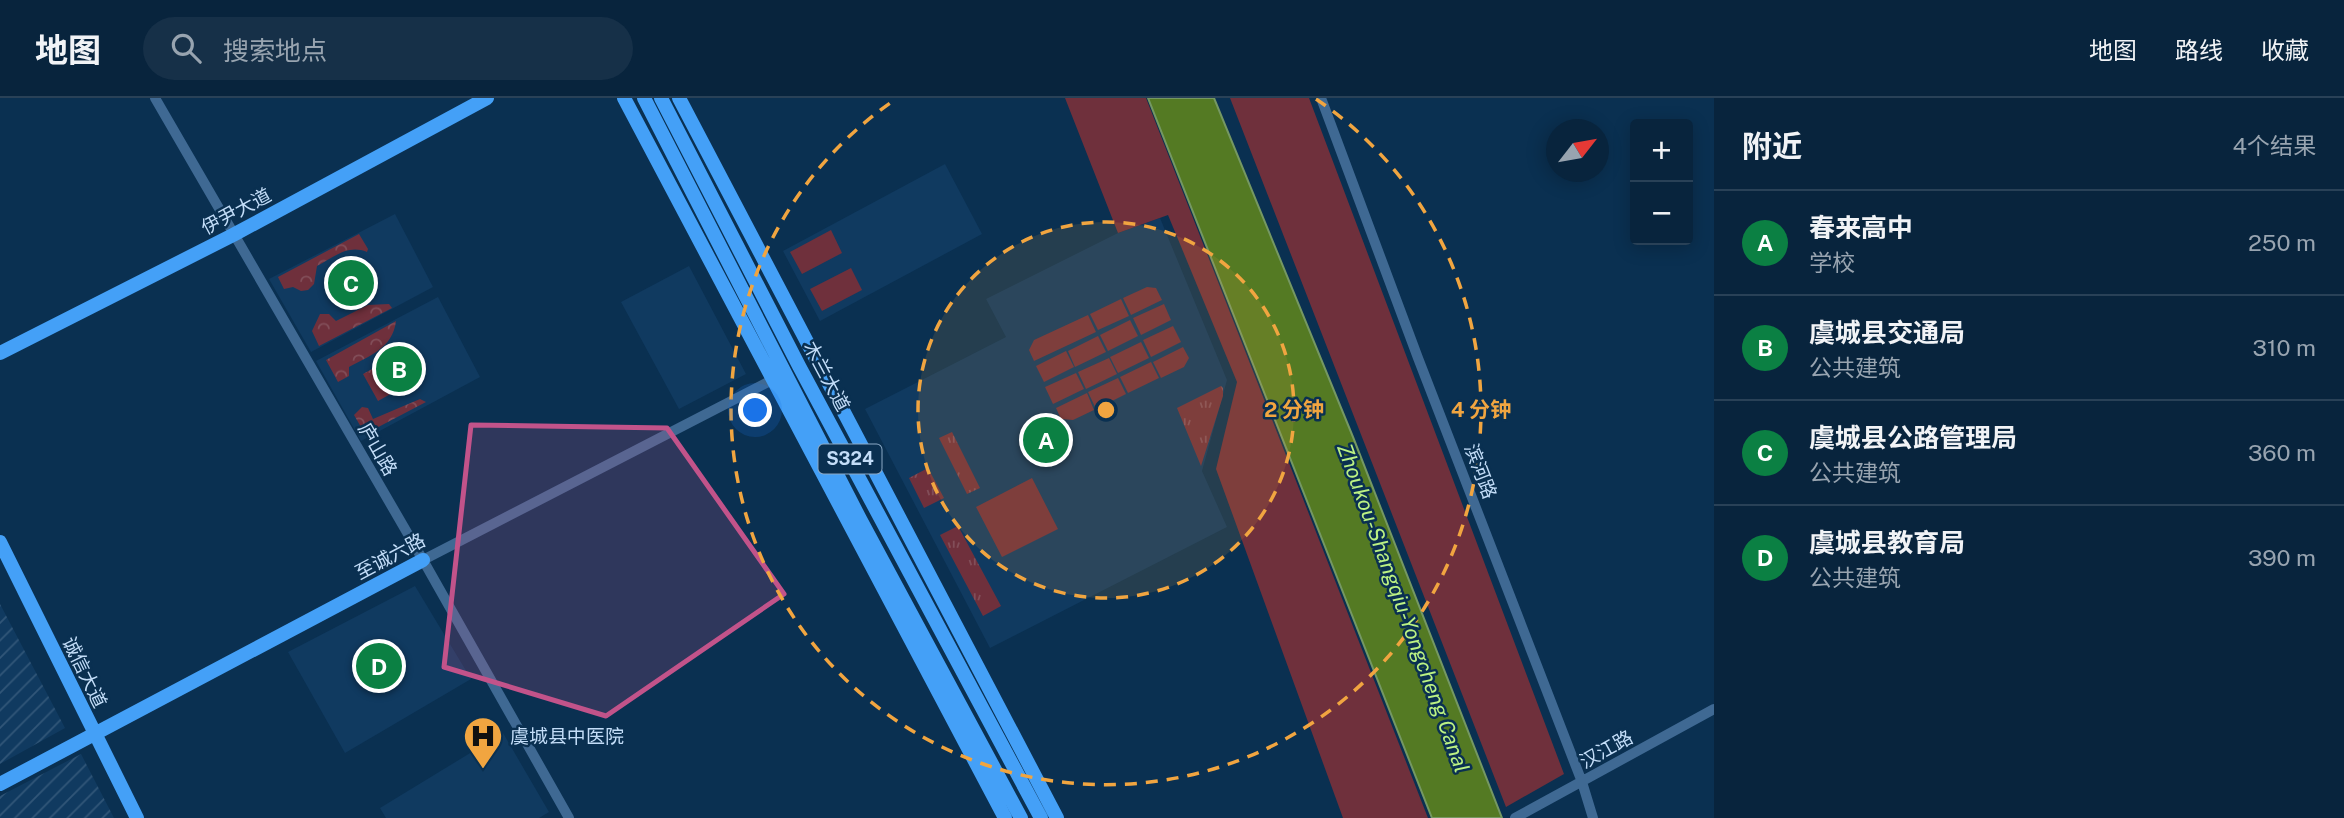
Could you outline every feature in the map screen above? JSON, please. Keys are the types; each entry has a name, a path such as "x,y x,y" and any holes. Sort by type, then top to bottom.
{"main road":[{"name":"伊尹大道","path":"0,353 233,235 487,98"},
{"path":"624,98 779,377 1005,818"},
{"name":"木兰大道","path":"643,98 779,377 1021,818"},
{"name":"木兰大道","path":"661,98 799,366 1041,818"},
{"path":"679,98 1057,818"},
{"name":"诚信大道","path":"0,542 137,818"},
{"name":"至诚六路","path":"0,784 423,560"}],"street":[{"name":"庐山路","path":"155,98 569,818"},
{"name":"滨河路","path":"1321,98 1582,782 1593,818"},
{"name":"至诚六路","path":"423,560 799,366"},
{"name":"汉江路","path":"1515,818 1714,709"}],"highlighted area":[{"path":"471,425 667,428 784,594 606,716 444,667"}],"shaded area":[{"path":"945,164 982,234 820,321 783,251"},
{"path":"395,214 433,287 311,352 269,279"},
{"path":"1160,218 1227,380 1202,471 1227,527 990,648 865,409 1006,337 986,299 1118,233"},
{"path":"689,266 746,374 679,409 621,302"},
{"path":"438,297 480,377 361,441 316,361"},
{"path":"415,586 471,679 345,753 288,652"},
{"path":"0,604 65,728 0,764"},
{"name":"虞城县中医院","path":"503,733 549,812 539,818 386,818 380,808"},
{"path":"81,754 114,818 0,818 0,796"}],"green space":[{"path":"1065,98 1146,98 1428,818 1343,818 1216,469 1237,382 1168,215 1118,233"},
{"path":"1230,98 1309,98 1564,774 1506,807"},
{"path":"831,230 842,253 802,274 790,252"},
{"path":"359,234 368,249 367,252 347,251 317,266 314,284 308,290 301,291 293,287 284,289 278,277"},
{"path":"349,265 363,290 337,303 324,278"},
{"path":"851,268 862,290 822,311 810,289"},
{"path":"1147,287 1156,288 1162,300 1131,315 1123,298"},
{"path":"1121,299 1129,316 1098,330 1090,314"},
{"path":"389,304 392,308 319,346 312,331 320,314 329,314 336,321 368,305"},
{"path":"1164,304 1171,320 1141,335 1133,318"},
{"path":"1088,315 1096,332 1034,361 1029,350 1034,340"},
{"path":"1130,320 1138,336 1108,351 1100,335"},
{"path":"396,321 385,345 349,367 349,376 338,382 326,360"},
{"path":"1173,326 1181,342 1151,357 1143,340"},
{"path":"1098,336 1106,352 1075,367 1068,351"},
{"path":"1141,342 1149,358 1118,373 1110,357"},
{"path":"1183,347 1189,358 1184,367 1161,378 1153,362"},
{"path":"1066,351 1074,367 1044,382 1036,366"},
{"path":"1109,358 1117,374 1086,389 1078,372"},
{"path":"390,359 405,386 378,401 363,374"},
{"path":"1151,362 1159,378 1128,393 1120,377"},
{"path":"1076,373 1084,389 1053,404 1045,387"},
{"path":"1118,378 1126,394 1096,409 1088,392"},
{"path":"1221,386 1223,396 1201,466 1177,408"},
{"path":"1087,393 1094,410 1073,420 1061,419 1056,408"},
{"path":"420,399 426,402 365,434 354,415 362,407 368,408 373,419"},
{"path":"952,432 980,488 967,494 939,438"},
{"path":"928,468 944,498 924,508 909,478"},
{"path":"1032,478 1058,529 1002,557 976,507"},
{"path":"958,526 1001,606 983,616 940,535"}],"water":[{"name":"Zhoukou-Shangqiu-Yongcheng Canal","path":"1148,98 1214,98 1353,437 1502,818 1432,818"}],"place":[{"name":"虞城县公路管理局","path":"351,283"},
{"name":"虞城县交通局","path":"399,369"},
{"name":"春来高中","path":"1046,440"},
{"name":"虞城县教育局","path":"379,666"},
{"name":"虞城县中医院","path":"483,770"}]}
